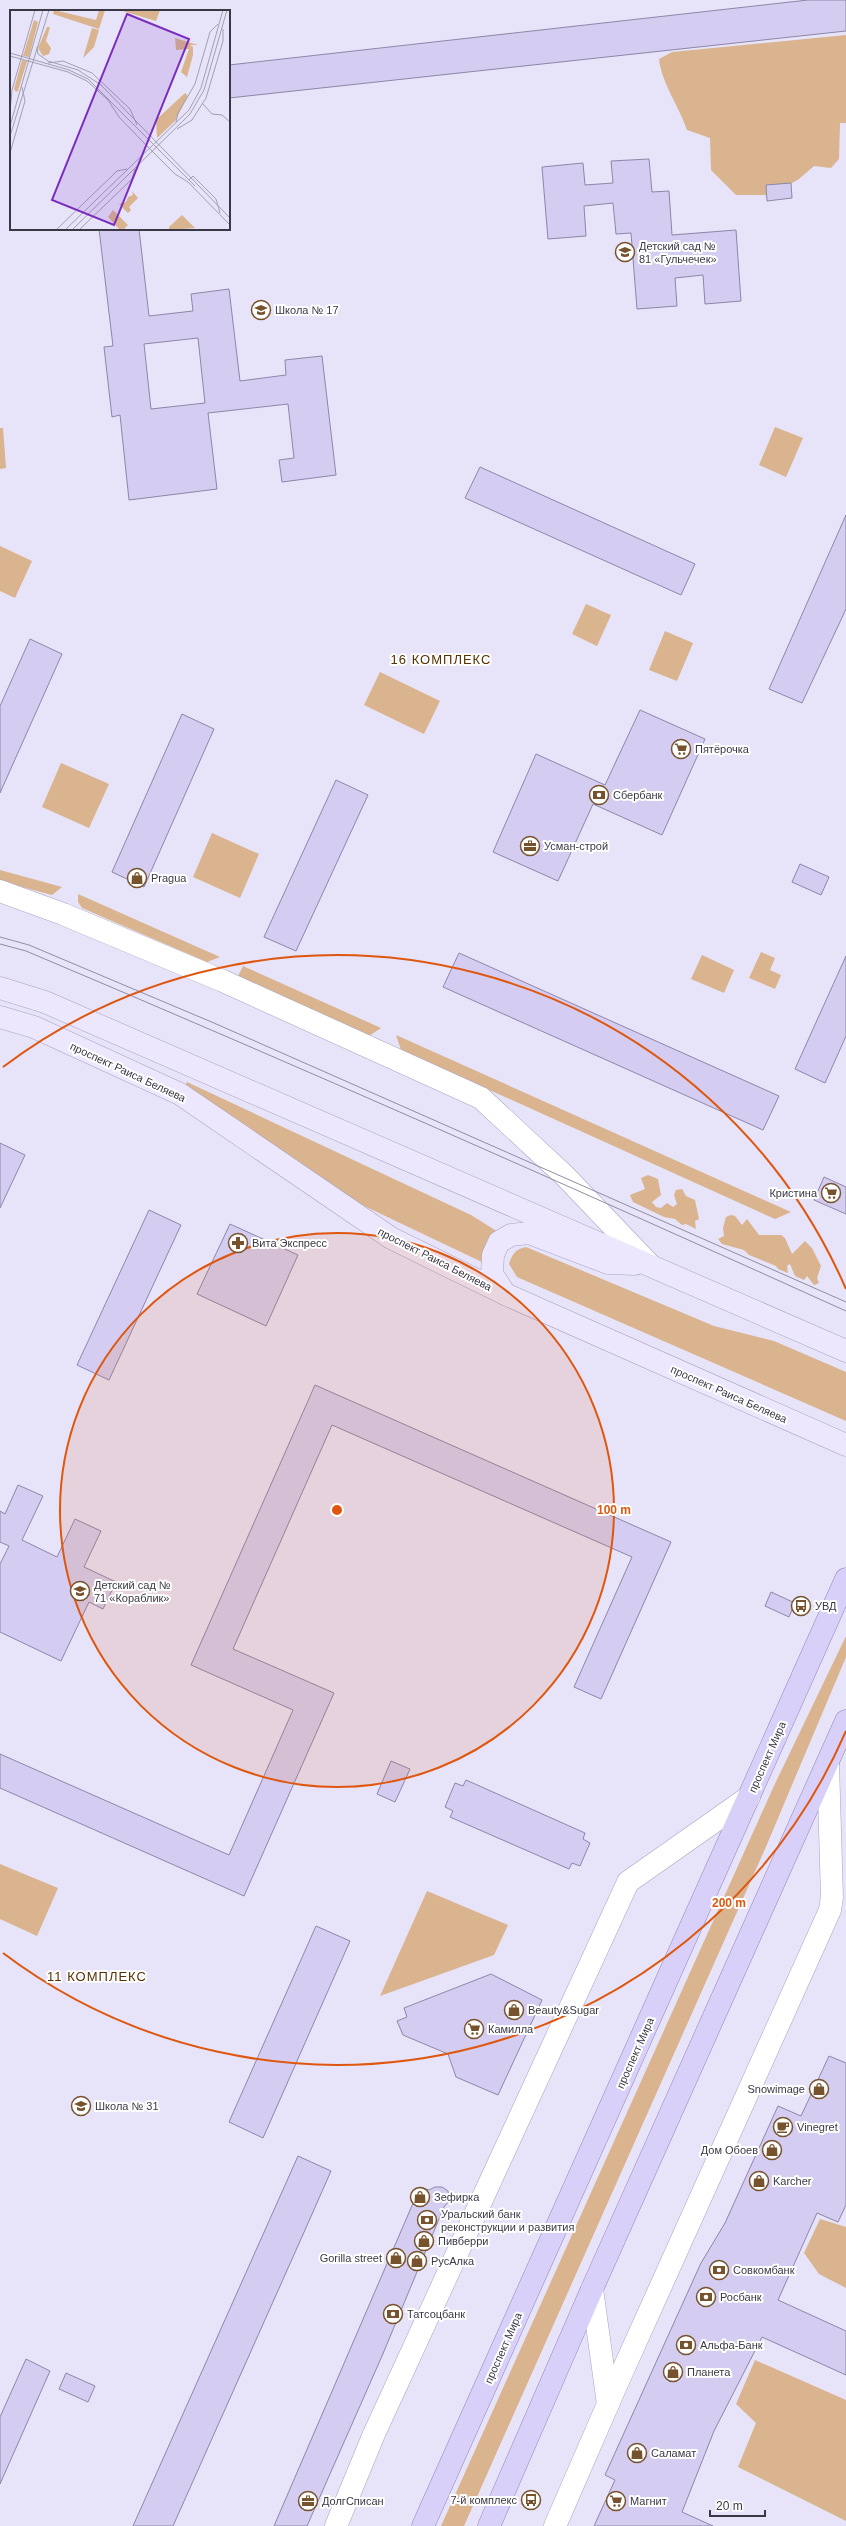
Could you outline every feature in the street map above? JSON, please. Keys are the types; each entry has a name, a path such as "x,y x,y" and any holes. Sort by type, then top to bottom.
{"main road":[{"name":"проспект Мира","path":"423,2526 846,1579"},
{"path":"489,2526 592,2289 846,1721"}],"street":[{"path":"0,891 63,914 223,981 481,1098 565,1176 650,1264"},
{"path":"0,988 45,1002 650,1264 846,1351"},
{"name":"проспект Раиса Беляева","path":"0,1017 34,1027 180,1094 391,1238 505,1294 846,1445"},
{"path":"505,1294 492,1274 493,1255 499,1242 510,1234 528,1233 608,1263 650,1264"},
{"path":"555,2526 608,2404 830,1910 832,1896 828,1763"},
{"path":"336,2526 374,2434 628,1882 749,1797"},
{"path":"592,2289 608,2404"}],"shaded area":[{"path":"846,35 846,123 840,123 839,159 831,168 814,166 799,179 771,195 736,195 711,170 710,138 687,130 667,86 659,59 672,52"},
{"path":"775,427 803,438 786,477 759,465"},
{"path":"0,428 3,428 6,468 0,469"},
{"path":"0,546 32,561 15,598 0,591"},
{"path":"586,604 611,615 597,646 572,634"},
{"path":"665,631 693,643 677,681 649,670"},
{"path":"380,672 440,701 424,734 364,705"},
{"path":"61,763 109,784 89,828 42,807"},
{"path":"212,833 259,854 240,898 193,877"},
{"path":"0,870 62,887 52,895 0,881"},
{"path":"78,894 220,957 207,962 82,908 78,902"},
{"path":"761,952 775,958 770,970 781,975 775,989 749,978"},
{"path":"702,955 734,970 724,993 691,979"},
{"path":"243,966 381,1028 369,1036 238,976"},
{"path":"396,1035 791,1212 775,1219 401,1050"},
{"path":"187,1082 471,1215 498,1232 484,1263 360,1204 184,1087"},
{"path":"648,1175 658,1179 661,1195 652,1202 656,1207 661,1208 667,1203 673,1207 677,1204 674,1195 676,1190 682,1189 686,1196 695,1200 699,1219 695,1221 696,1229 686,1224 682,1225 675,1219 664,1217 633,1202 630,1195 645,1189 641,1178"},
{"path":"731,1215 735,1216 742,1225 747,1219 759,1235 781,1235 785,1238 792,1254 805,1241 812,1248 821,1266 817,1278 819,1283 814,1285 807,1276 804,1280 795,1276 790,1264 787,1266 788,1273 778,1269 776,1266 749,1255 744,1250 722,1244 718,1239 724,1236 723,1228 726,1217"},
{"path":"526,1247 714,1326 774,1341 846,1372 846,1421 517,1277 509,1264 515,1252"},
{"path":"846,1636 846,1657 765,1849 464,2526 441,2526 773,1788"},
{"path":"0,1864 58,1888 37,1936 0,1919"},
{"path":"427,1891 508,1925 494,1955 380,1996"},
{"path":"820,2219 846,2227 846,2288 819,2274 804,2253"},
{"path":"755,2360 846,2400 846,2521 738,2467 756,2423 736,2404"}],"building":[{"path":"808,0 846,0 846,31 230,98 230,65"},
{"path":"649,159 652,192 669,191 672,235 736,230 741,301 705,304 703,275 675,278 677,306 637,309 631,233 616,234 613,203 584,206 586,236 548,239 542,167 583,163 585,185 613,183 611,161"},
{"path":"791,183 792,198 767,201 766,185"},
{"path":"99,230 139,230 149,316 193,311 191,294 229,289 240,381 286,375 285,360 322,356 336,475 282,482 279,460 294,458 288,404 208,413 217,489 129,500 120,415 112,417 104,347 113,346","holes":["198,338 205,403 151,409 144,344"]},
{"path":"480,467 695,564 681,595 465,498"},
{"path":"846,515 846,609 802,703 769,689"},
{"path":"30,639 62,654 0,793 0,706"},
{"name":"Сбербанк","path":"640,710 705,739 662,835 593,804 558,881 493,852 536,754 605,785"},
{"path":"182,714 214,729 144,887 112,872"},
{"path":"336,780 368,795 296,951 264,937"},
{"path":"800,864 829,877 821,895 792,882"},
{"path":"459,953 779,1096 763,1130 443,987"},
{"path":"846,956 846,1036 825,1083 795,1069"},
{"path":"0,1143 25,1155 0,1208"},
{"name":"Кристина","path":"824,1177 846,1187 846,1214 814,1200"},
{"path":"149,1210 181,1225 109,1380 77,1365"},
{"path":"230,1224 298,1255 266,1326 197,1294"},
{"path":"315,1385 671,1542 601,1699 574,1687 632,1557 332,1425 233,1649 334,1693 244,1896 0,1788 0,1754 229,1855 293,1710 191,1665"},
{"path":"18,1485 43,1496 22,1540 57,1557 75,1519 101,1531 84,1567 116,1582 103,1609 89,1602 61,1661 0,1632 0,1564 9,1546 0,1542 0,1511 5,1514"},
{"path":"771,1592 795,1603 789,1617 765,1606"},
{"path":"391,1761 410,1769 395,1802 377,1794"},
{"path":"466,1780 585,1833 583,1839 590,1843 580,1866 572,1863 569,1869 450,1817 453,1811 445,1807 455,1783 463,1786"},
{"path":"316,1926 350,1941 263,2138 229,2122"},
{"path":"491,1974 542,2000 498,2095 456,2077 448,2054 403,2035 397,2021 407,2017 404,2008"},
{"path":"829,2056 846,2063 846,2205 838,2222 817,2213 778,2300 846,2331 846,2375 762,2337 714,2431 682,2512 713,2526 594,2526 615,2480 605,2475 701,2263 725,2223 778,2106 801,2116"},
{"path":"298,2156 331,2171 173,2526 133,2526"},
{"path":"420,2187 429,2190 435,2187 442,2187 448,2191 450,2200 444,2207 382,2356 307,2526 274,2526"},
{"path":"26,2359 50,2371 0,2484 0,2417"},
{"path":"66,2373 95,2386 88,2402 59,2389"}],"tram line":[{"path":"0,937 29,945 214,1023 846,1302"},
{"path":"0,944 26,951 335,1083 846,1311"}],"place":[{"name":"Детский сад № 81 «Гульчечек»","path":"625,252"},
{"name":"Школа № 17","path":"261,310"},
{"name":"Пятёрочка","path":"681,749"},
{"name":"Сбербанк","path":"599,795"},
{"name":"Усман-строй","path":"530,846"},
{"name":"Pragua","path":"137,878"},
{"name":"Кристина","path":"831,1193"},
{"name":"Вита Экспресс","path":"238,1243"},
{"name":"Детский сад № 71 «Кораблик»","path":"80,1591"},
{"name":"УВД","path":"801,1606"},
{"name":"Beauty&Sugar","path":"514,2010"},
{"name":"Камилла","path":"474,2029"},
{"name":"Snowimage","path":"819,2089"},
{"name":"Школа № 31","path":"81,2106"},
{"name":"Vinegret","path":"783,2127"},
{"name":"Дом Обоев","path":"772,2150"},
{"name":"Karcher","path":"759,2181"},
{"name":"Зефирка","path":"420,2197"},
{"name":"Уральский банк реконструкции и развития","path":"427,2220"},
{"name":"Пивберри","path":"424,2241"},
{"name":"Gorilla street","path":"396,2258"},
{"name":"РусАлка","path":"417,2261"},
{"name":"Совкомбанк","path":"719,2270"},
{"name":"Росбанк","path":"706,2297"},
{"name":"Татсоцбанк","path":"393,2314"},
{"name":"Альфа-Банк","path":"686,2345"},
{"name":"Планета","path":"673,2372"},
{"name":"Саламат","path":"637,2453"},
{"name":"7-й комплекс","path":"531,2500"},
{"name":"ДолгСписан","path":"308,2501"},
{"name":"Магнит","path":"616,2501"}],"district":[{"name":"16 КОМПЛЕКС","path":"441,659"},
{"name":"11 КОМПЛЕКС","path":"97,1976"}]}
